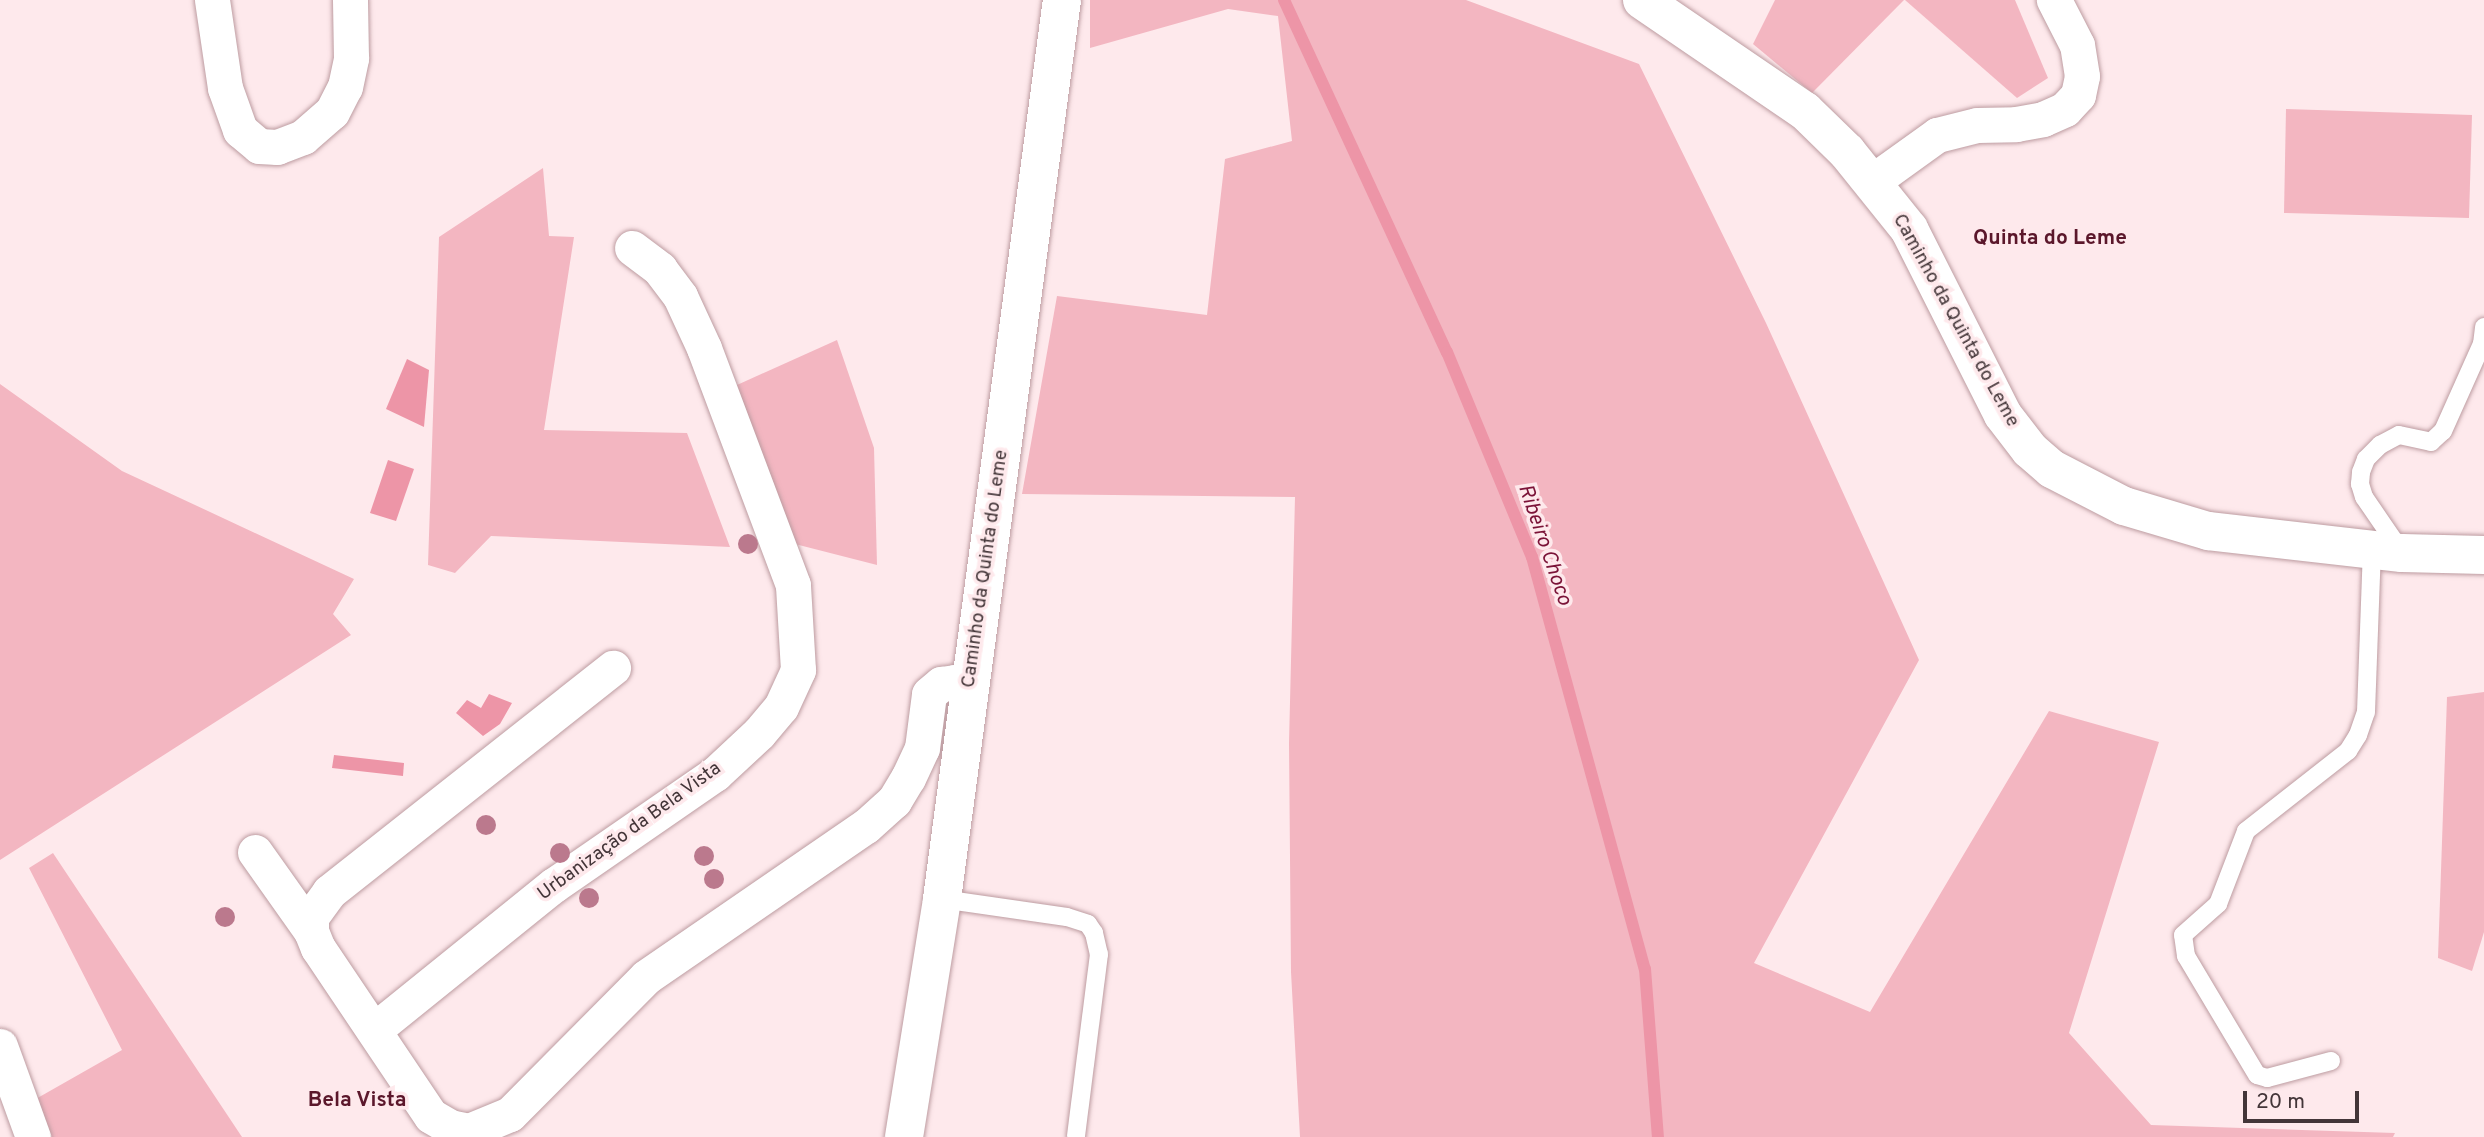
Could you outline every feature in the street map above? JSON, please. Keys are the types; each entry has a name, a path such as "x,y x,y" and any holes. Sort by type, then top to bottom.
{"street":[{"path":"212,0 225,88 240,130 259,146 276,147 303,137 332,112 345,87 351,58 350,0"},
{"name":"Caminho da Quinta do Leme","path":"904,1137 942,899 1062,0"},
{"name":"Caminho da Quinta do Leme","path":"1642,0 1805,111 1872,181 1909,229 2003,415 2030,450 2052,469 2124,506 2198,528 2387,551 2484,555"},
{"path":"1872,181 1937,135 1977,125 2016,124 2043,118 2065,109 2077,95 2082,76 2077,45 2054,0"},
{"name":"Urbanização da Bela Vista","path":"374,1030 554,885 715,775 759,733 781,707 798,670 793,585 704,348 680,296 660,269 632,248"},
{"path":"311,931 311,917 329,892 613,668"},
{"path":"255,852 311,931 318,948 431,1116 469,1134 510,1114 646,977 866,826 894,801 922,748 929,694 941,684 955,681 971,685"},
{"path":"0,1046 33,1137"}],"lane":[{"path":"2332,1060 2267,1078 2257,1074 2186,956 2183,935 2218,904 2246,831 2348,751 2358,735 2365,712 2387,551 2364,497 2360,484 2361,472 2366,459 2380,445 2399,435 2431,442 2443,431 2482,344 2484,327"},
{"path":"942,899 1067,918 1088,925 1094,933 1099,954 1076,1137"}],"shaded area":[{"path":"1090,0 1466,0 1639,64 1766,323 1919,660 1754,963 1870,1012 2049,711 2159,742 2069,1033 2151,1125 2395,1133 2393,1137 1300,1137 1291,972 1289,743 1295,497 1022,494 1057,296 1207,315 1225,159 1292,141 1278,16 1228,9 1090,48"},
{"path":"1775,0 1904,0 1812,93 1753,44"},
{"path":"1905,0 2015,0 2048,78 2017,98"},
{"path":"2286,109 2472,115 2469,218 2284,213"},
{"path":"543,168 549,236 574,237 544,430 687,433 730,547 491,536 455,573 428,565 439,237"},
{"path":"837,340 874,448 877,565 795,544 737,385"},
{"path":"407,359 429,370 424,427 386,409"},
{"path":"0,384 122,471 354,579 333,614 351,635 0,860"},
{"path":"388,460 414,469 396,521 370,513"},
{"path":"2484,692 2484,932 2472,971 2438,958 2447,697"},
{"path":"489,694 512,703 500,724 483,736 456,713 467,700 481,708"},
{"path":"334,755 404,763 403,776 332,768"},
{"path":"53,853 242,1137 48,1137 34,1100 122,1050 29,868"}],"waterway":[{"name":"Ribeiro Choco","path":"1284,0 1447,352 1532,557 1645,969 1658,1137"}],"district":[{"name":"Quinta do Leme","path":"2050,239"},
{"name":"Bela Vista","path":"357,1101"}]}
